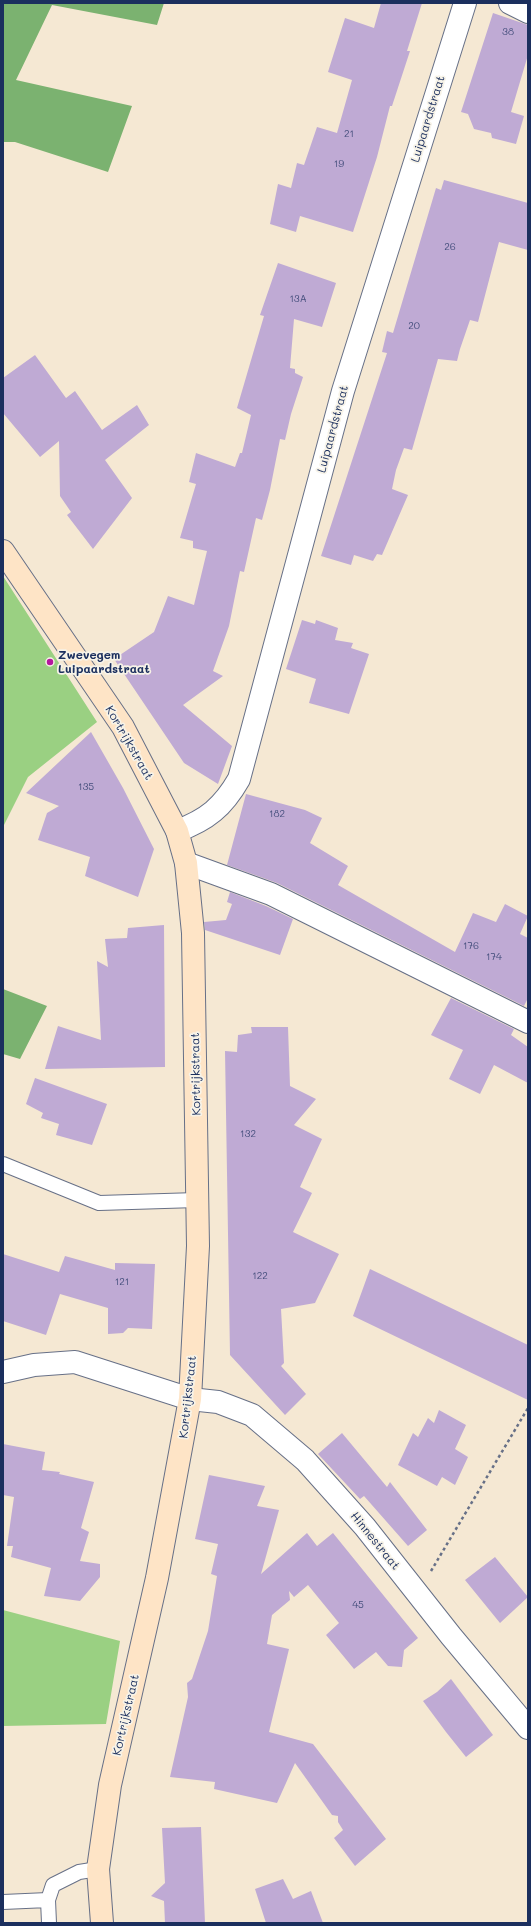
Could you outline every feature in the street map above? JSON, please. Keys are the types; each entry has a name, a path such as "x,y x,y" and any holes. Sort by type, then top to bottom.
{"main road":[{"name":"Kortrijkstraat","path":"3,551 122,727 177,832 186,863 194,933 198,1246 190,1399 157,1578 110,1785 98,1869 102,1923"}],"street":[{"name":"Luipaardstraat","path":"177,832 195,824 216,810 230,796 239,779 343,391 465,3"},
{"path":"510,3 528,12"},
{"path":"186,863 271,894 528,1022"},
{"name":"Hinnestraat","path":"3,1372 34,1365 75,1362 190,1399 218,1402 252,1415 305,1460 366,1527 418,1594 528,1728"}],"lane":[{"path":"3,1164 99,1203 197,1200"},
{"path":"48,1923 48,1900 53,1885 79,1872 98,1869"},
{"path":"3,1902 48,1900"}],"path":[{"path":"418,1594 528,1408"}],"green space":[{"path":"3,3 164,3 157,25 52,5 16,80 132,106 108,172 15,142 3,142"},
{"path":"3,576 97,722 28,777 3,827"},
{"path":"3,989 47,1006 20,1059 3,1054"},
{"path":"3,1610 120,1641 106,1724 3,1726"}],"building":[{"path":"381,3 422,3 407,51 410,51 392,106 390,106 377,157 353,232 300,216 296,232 270,224 278,184 291,188 297,163 304,165 317,127 337,133 352,80 328,72 345,18 374,28"},
{"path":"493,13 528,25 528,55 511,112 524,116 516,144 492,138 491,133 474,129 468,114 461,112"},
{"path":"444,180 528,203 528,250 499,242 478,322 470,320 457,361 438,359 412,450 404,448 396,470 392,489 408,495 382,555 377,554 373,561 354,555 351,565 321,556 387,353 382,352 387,331 393,333 436,188 441,190"},
{"path":"278,263 336,283 322,327 294,319 290,368 295,369 295,373 303,377 291,414 285,440 280,439 270,490 262,520 256,518 244,572 240,571 229,626 213,671 223,676 183,705 232,746 218,784 184,763 114,659 154,632 168,596 194,605 207,551 193,548 193,541 180,538 196,484 189,482 196,453 235,467 240,453 242,453 251,415 237,408 264,316 260,315"},
{"path":"35,355 66,398 75,391 102,430 137,405 149,425 105,460 132,498 93,549 67,515 71,512 60,496 59,441 40,457 3,413 3,378"},
{"path":"302,620 315,624 316,620 338,628 335,640 353,643 351,648 369,654 349,714 309,703 316,679 286,669"},
{"path":"91,732 123,788 154,849 138,897 85,876 90,857 38,840 47,813 59,806 26,793"},
{"path":"246,794 305,810 322,818 310,843 348,866 338,885 455,952 473,913 496,922 505,904 528,916 520,934 528,938 528,998 524,1006 277,883 227,865"},
{"path":"230,892 266,906 293,919 280,955 205,930 204,922 226,920 232,904 227,902"},
{"path":"164,925 165,1067 45,1069 58,1026 101,1040 97,961 108,967 105,939 127,938 128,928"},
{"path":"451,998 514,1029 511,1035 528,1047 528,1083 494,1065 480,1094 449,1079 463,1050 431,1035"},
{"path":"251,1027 288,1027 290,1086 316,1099 294,1125 322,1139 300,1187 312,1193 293,1232 339,1254 315,1303 281,1309 284,1363 281,1366 306,1394 285,1415 230,1355 225,1051 237,1052 238,1035 252,1033"},
{"path":"35,1078 107,1104 92,1145 56,1135 59,1124 41,1118 43,1113 26,1104"},
{"path":"3,1254 59,1272 65,1256 115,1270 115,1263 155,1264 152,1329 128,1328 123,1333 108,1334 108,1308 60,1294 46,1335 3,1321"},
{"path":"370,1269 528,1345 528,1400 353,1316"},
{"path":"439,1410 466,1425 455,1449 468,1457 455,1485 442,1477 437,1486 398,1465 413,1433 418,1437 428,1418 434,1423"},
{"path":"342,1433 387,1487 390,1482 427,1530 408,1546 364,1496 360,1499 318,1454"},
{"path":"3,1444 45,1452 42,1470 60,1472 59,1474 94,1482 81,1528 89,1532 80,1561 100,1564 100,1577 80,1601 44,1596 51,1568 11,1557 13,1546 7,1546 14,1497 3,1495"},
{"path":"209,1475 265,1486 257,1506 279,1510 261,1574 307,1533 317,1546 333,1533 418,1638 404,1650 402,1667 388,1666 376,1652 354,1669 326,1635 339,1623 308,1585 294,1597 289,1591 290,1600 272,1615 267,1644 289,1649 269,1732 313,1744 386,1839 355,1866 334,1838 343,1830 338,1822 338,1816 332,1815 295,1763 277,1803 214,1789 215,1782 170,1777 188,1697 187,1683 192,1679 208,1631 217,1576 211,1574 218,1544 195,1539"},
{"path":"495,1557 528,1597 500,1623 465,1580"},
{"path":"451,1679 493,1735 466,1757 423,1701 437,1692"},
{"path":"201,1827 205,1923 165,1923 164,1901 151,1896 165,1883 162,1828"},
{"path":"283,1879 293,1899 311,1891 323,1923 266,1923 255,1889"}],"place":[{"name":"Zwevegem Luipaardstraat","path":"50,662"}]}
